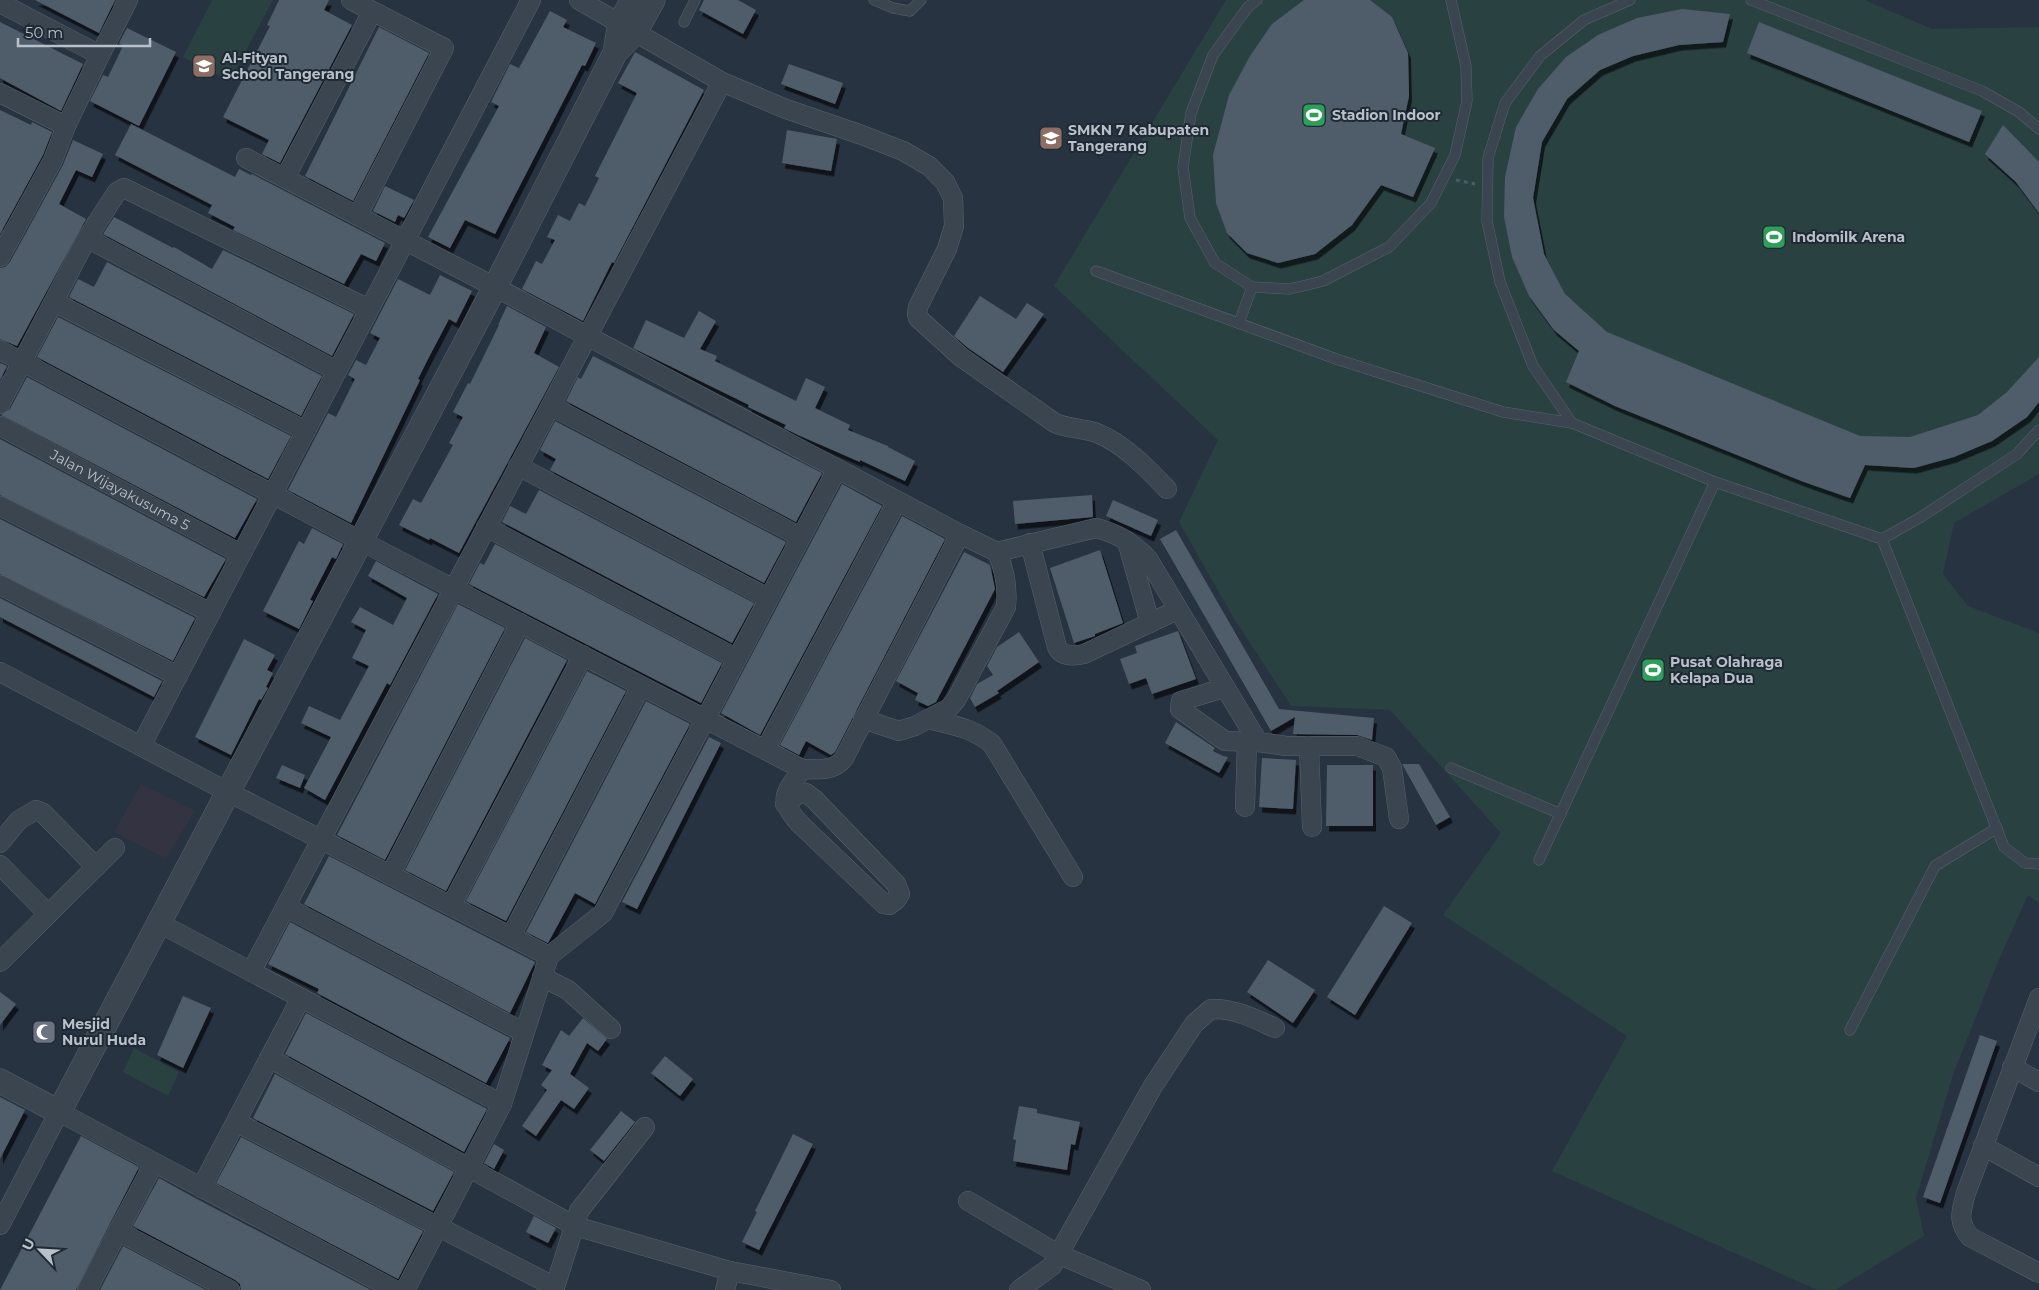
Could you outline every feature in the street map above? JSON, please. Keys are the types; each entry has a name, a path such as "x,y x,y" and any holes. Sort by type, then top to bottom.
{"street":[{"path":"0,257 53,160 66,126 128,0"},
{"path":"351,0 444,48 358,215"},
{"path":"141,746 531,0"},
{"path":"579,0 722,82 786,109 895,148 930,166 945,182 953,198 954,226 947,249 918,307 916,314 918,318 961,357 1055,423 1064,427 1099,434 1143,463 1167,489"},
{"path":"0,1225 495,287 628,27 633,0"},
{"path":"628,27 653,0"},
{"path":"0,3 100,55"},
{"path":"285,178 372,12"},
{"path":"251,972 722,82"},
{"path":"1,96 66,126"},
{"path":"246,158 588,336 896,501 997,552 1096,528 1111,532 1136,546 1148,558 1224,688 1252,742 1245,807"},
{"path":"0,404 87,238 117,192 124,188 369,309"},
{"path":"87,238 337,371"},
{"path":"54,302 306,431"},
{"path":"0,350 361,541 802,769 831,768 839,765 960,534"},
{"path":"551,406 801,537"},
{"name":"Jalan Wijayakusuma 5","path":"0,426 242,554"},
{"path":"518,466 768,598"},
{"path":"404,1290 502,1104 523,1032 549,956 603,914 837,469"},
{"path":"765,750 896,501"},
{"path":"0,506 210,613"},
{"path":"486,527 736,658"},
{"path":"1127,541 1150,623"},
{"path":"1030,543 1059,651 1074,656 1084,654 1178,610"},
{"path":"863,719 899,731 929,720 949,708 956,700 1006,607 1008,590 997,552"},
{"path":"0,585 178,676"},
{"path":"390,875 520,623"},
{"path":"451,906 583,656"},
{"path":"0,672 228,792 549,956"},
{"path":"511,936 641,686"},
{"path":"1224,688 1181,701 1180,709 1225,741 1286,746 1357,746 1386,757 1392,768 1399,819"},
{"path":"929,720 968,729 981,735 992,744 1073,877"},
{"path":"1309,746 1312,826"},
{"path":"786,804 801,792 814,798 896,884 900,894 893,903 889,905 884,904 799,823 786,804 785,798 789,789 802,769"},
{"path":"3,832 29,812 36,810 43,813 96,867"},
{"path":"834,856 852,838"},
{"path":"0,962 115,848"},
{"path":"0,865 48,914"},
{"path":"286,907 523,1032"},
{"path":"159,923 502,1104"},
{"path":"542,977 568,990 611,1029"},
{"path":"201,1188 301,998"},
{"path":"2039,998 1983,1146 1961,1212 1962,1228 1970,1237 2039,1274"},
{"path":"1019,1290 1052,1266 1154,1086 1194,1024 1212,1009 1221,1008 1275,1028"},
{"path":"269,1058 575,1226 730,1271 831,1290"},
{"path":"2012,1067 2039,1082"},
{"path":"0,1081 395,1290"},
{"path":"236,1122 555,1288 579,1211 645,1127"},
{"path":"1983,1146 2039,1177"},
{"path":"87,1290 154,1162"},
{"path":"968,1201 1058,1254 1142,1290"},
{"path":"118,1231 230,1290"},
{"path":"725,1290 730,1271"}],"lane":[{"path":"684,22 695,0"},
{"path":"874,0 893,8 910,11 921,0"},
{"path":"1256,0 1248,7 1213,55 1190,113 1184,167 1190,218 1216,263 1252,287 1290,289 1323,281 1389,247 1431,204 1455,155 1467,101 1466,66 1451,0"},
{"path":"1572,423 1533,366 1500,282 1487,221 1488,158 1505,103 1540,56 1584,20 1630,0"},
{"path":"1751,0 1982,91 2019,112 2039,129"},
{"path":"1096,271 1339,360 1502,412 1572,423 1715,482 1882,539 1921,517 2017,454 2039,430"},
{"path":"1239,323 1252,287"},
{"path":"1539,860 1715,482"},
{"path":"1882,539 2004,848 2025,863 2039,864"},
{"path":"1451,768 1561,814"},
{"path":"1850,1030 1935,866 1997,828"}],"path":[{"path":"1444,178 1488,186"}],"shaded area":[{"path":"141,784 195,811 166,858 114,832"}],"green space":[{"path":"212,0 273,0 230,81 183,57"},
{"name":"Pusat Olahraga Kelapa Dua","path":"1226,0 1865,0 1932,29 2039,27 2039,474 1954,523 1943,574 1968,606 2039,633 2039,903 2028,895 1997,964 1954,1072 1916,1198 1924,1236 1835,1290 1817,1290 1552,1171 1627,1036 1443,915 1501,833 1390,710 1291,706 1233,617 1179,522 1218,440 1054,286"},
{"path":"134,1048 179,1072 168,1096 123,1072"}],"building":[{"path":"35,0 115,0 99,33"},
{"path":"279,0 329,0 324,10 352,25 280,163 262,154 269,140 223,117 270,26 267,25"},
{"path":"704,0 738,0 756,10 743,34 699,10"},
{"name":"Stadion Indoor","path":"1304,0 1370,0 1392,17 1408,53 1409,96 1401,134 1435,148 1413,197 1381,185 1352,225 1315,254 1278,263 1247,253 1227,233 1216,203 1213,155 1229,95 1250,56 1272,24"},
{"path":"1682,9 1730,14 1723,42 1679,45 1633,56 1600,70 1567,99 1542,142 1533,198 1544,254 1565,294 1607,332 1860,436 1910,437 1978,415 2007,392 2039,357 2039,402 2027,417 1992,441 1954,457 1914,468 1865,465 1850,498 1804,482 1615,406 1566,382 1579,351 1554,330 1529,296 1512,257 1504,217 1505,177 1516,127 1538,89 1566,57 1598,35 1637,18"},
{"path":"550,11 567,20 563,27 596,43 585,66 582,65 495,234 465,220 450,248 428,237 499,106 491,102 510,64 519,68"},
{"path":"0,22 83,64 61,111 0,78"},
{"path":"1759,22 1982,111 1969,142 1747,53"},
{"path":"379,27 429,53 353,201 305,176"},
{"path":"127,28 176,52 139,126 90,101 103,75 108,77 123,46 119,43"},
{"path":"635,52 704,90 614,263 612,262 583,321 522,289 536,261 542,264 555,240 547,237 558,215 570,221 579,203 585,206 599,178 595,176 637,93 618,83"},
{"path":"789,64 843,83 835,104 781,84"},
{"path":"0,110 31,125 32,122 52,132 43,155 0,234"},
{"path":"131,124 235,177 239,169 252,174 385,243 376,261 361,254 344,284 233,230 235,227 208,213 212,205 115,155"},
{"path":"2003,125 2039,162 2039,213 2016,182 1985,154"},
{"path":"787,130 837,139 831,171 782,163"},
{"path":"73,140 103,154 92,177 76,170 59,204 86,219 17,346 0,339 0,268 5,267 10,262 63,165"},
{"path":"385,186 414,200 404,218 398,215 395,222 373,211"},
{"path":"114,217 174,247 212,269 223,250 354,314 332,356 103,234"},
{"path":"107,262 322,376 301,416 69,297 78,279 94,287"},
{"path":"440,275 472,291 456,323 449,319 428,359 418,379 420,380 351,523 288,490 328,413 336,417 355,379 348,375 356,360 366,365 380,338 370,333 398,279 430,295"},
{"path":"980,296 1016,319 1027,303 1044,314 1003,372 954,336"},
{"path":"507,306 546,327 534,353 559,367 459,553 399,525 413,499 421,503 453,445 449,443 463,417 453,412 468,383 470,384"},
{"path":"699,311 716,321 700,349 717,356 715,361 796,401 806,378 825,387 815,408 850,425 848,430 888,446 915,461 905,481 860,460 860,462 798,435 784,428 786,425 748,407 749,405 633,348 646,320 684,338"},
{"path":"58,317 291,436 268,479 37,357"},
{"path":"593,356 822,473 796,522 566,401 578,377 581,379"},
{"path":"0,363 7,366 0,380"},
{"path":"27,377 257,499 235,538 1,415 10,409"},
{"path":"555,421 786,542 764,583 550,470 556,459 540,450"},
{"path":"0,439 226,559 204,597 0,495"},
{"path":"842,484 882,506 760,735 721,713"},
{"path":"539,490 754,603 732,643 502,522 510,506 526,514"},
{"path":"1092,495 1093,517 1015,524 1013,501"},
{"path":"1113,500 1158,520 1151,536 1106,516"},
{"path":"902,516 945,539 835,752 831,755 806,741 799,755 780,745"},
{"path":"0,519 195,618 173,661 0,574"},
{"path":"312,528 343,544 336,559 332,557 310,600 313,601 299,629 263,611 299,541 304,544"},
{"path":"1176,530 1279,709 1374,718 1372,740 1357,735 1293,734 1295,717 1271,731 1160,539"},
{"path":"495,544 722,663 701,703 469,584 480,563 484,565"},
{"path":"1100,550 1123,623 1074,643 1050,568"},
{"path":"964,552 990,565 995,589 936,702 928,706 915,700 918,693 896,681"},
{"path":"376,561 438,594 390,685 387,683 325,800 304,788 331,737 301,723 309,706 340,720 369,666 352,658 366,630 351,622 360,607 393,625 407,598 368,576"},
{"path":"0,598 162,681 154,697 0,617"},
{"path":"458,604 505,628 385,860 337,835"},
{"path":"1178,631 1196,679 1152,694 1146,678 1129,684 1120,659 1137,653 1135,646"},
{"path":"1019,632 1039,662 997,691 999,693 975,707 970,698 977,684 993,675 987,666 997,647"},
{"path":"525,638 567,660 446,891 405,870"},
{"path":"244,639 275,655 267,670 273,673 266,687 268,688 261,700 259,699 231,755 195,737"},
{"path":"587,671 626,691 506,921 466,901"},
{"path":"646,701 690,724 595,904 575,893 548,943 526,932"},
{"path":"1176,722 1215,748 1213,751 1228,757 1219,773 1165,743"},
{"path":"709,737 721,743 637,909 622,902"},
{"path":"1262,758 1296,760 1293,809 1259,807"},
{"path":"1402,764 1419,764 1450,817 1436,825"},
{"path":"282,765 305,775 300,788 276,778"},
{"path":"1327,765 1373,765 1373,826 1326,826"},
{"path":"329,856 535,962 510,1013 304,904"},
{"path":"1384,906 1412,923 1355,1015 1327,997"},
{"path":"290,922 510,1038 486,1083 317,993 319,989 268,964"},
{"path":"1268,960 1315,990 1293,1023 1247,992"},
{"path":"0,992 16,1004 0,1025"},
{"path":"183,996 211,1008 183,1068 157,1055"},
{"path":"306,1013 487,1109 464,1152 285,1054"},
{"path":"583,1018 607,1039 598,1051 587,1043 570,1074 589,1088 574,1109 561,1100 536,1136 522,1126 547,1090 541,1085 552,1070 542,1065 561,1030 569,1036"},
{"path":"1980,1035 1997,1041 1940,1203 1923,1197"},
{"path":"665,1056 693,1079 680,1096 651,1073"},
{"path":"275,1074 454,1172 433,1211 253,1118"},
{"path":"0,1097 25,1110 0,1159"},
{"path":"1019,1106 1037,1109 1037,1113 1080,1122 1075,1145 1071,1144 1067,1170 1013,1161 1016,1140 1013,1139"},
{"path":"621,1111 635,1122 604,1161 590,1150"},
{"path":"793,1134 813,1144 759,1250 742,1242"},
{"path":"81,1136 139,1167 76,1290 0,1290"},
{"path":"241,1137 423,1231 398,1279 216,1183"},
{"path":"494,1144 504,1150 494,1169 484,1163"},
{"path":"159,1178 371,1290 241,1290 240,1284 235,1280 133,1226"},
{"path":"534,1216 556,1228 548,1243 526,1232"},
{"path":"123,1246 206,1290 100,1290"}],"place":[{"name":"Al-Fityan School Tangerang","path":"204,66"},
{"name":"Stadion Indoor","path":"1314,115"},
{"name":"SMKN 7 Kabupaten Tangerang","path":"1051,138"},
{"name":"Indomilk Arena","path":"1774,237"},
{"name":"Pusat Olahraga Kelapa Dua","path":"1653,670"},
{"name":"Mesjid Nurul Huda","path":"44,1032"}]}
